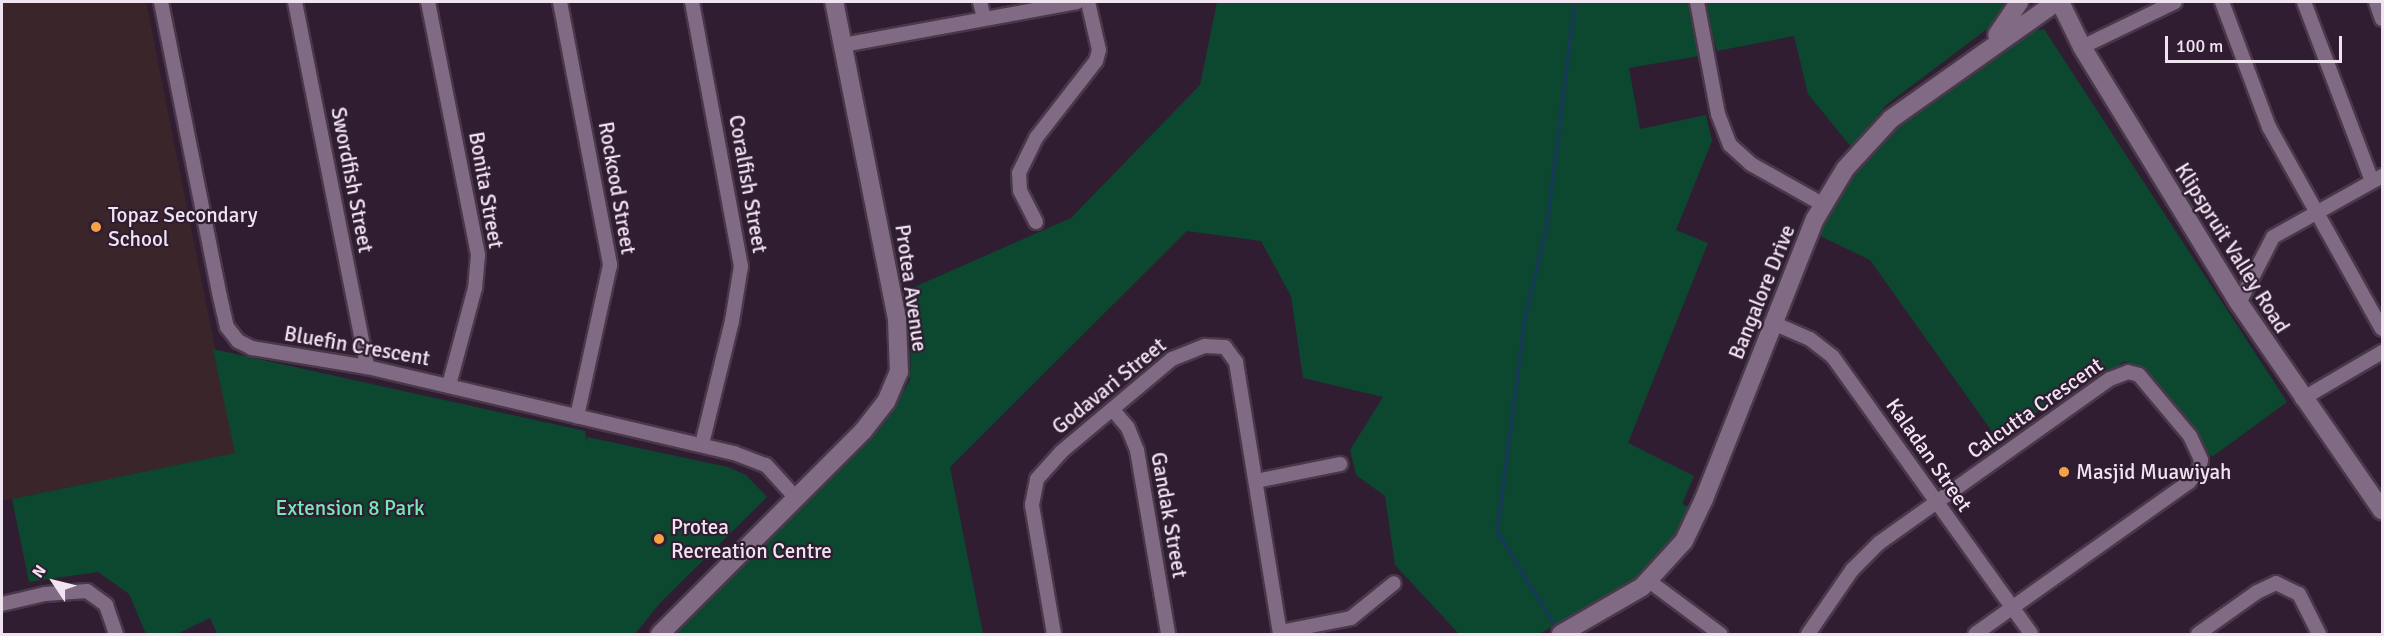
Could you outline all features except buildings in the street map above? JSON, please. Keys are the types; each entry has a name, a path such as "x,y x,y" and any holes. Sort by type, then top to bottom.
{"street":[{"name":"Bluefin Crescent","path":"161,2 227,327 238,341 252,348 367,367 702,444 766,465 796,498"},
{"name":"Swordfish Street","path":"295,2 367,367"},
{"name":"Bonita Street","path":"428,2 478,255 475,288 449,385"},
{"name":"Rockcod Street","path":"560,2 610,265 577,416"},
{"name":"Coralfish Street","path":"692,2 741,266 732,321 702,444"},
{"name":"Protea Avenue","path":"660,634 874,418 891,393 899,364 897,319 834,2"},
{"path":"980,2 984,18"},
{"path":"843,45 1077,2"},
{"path":"1036,222 1020,191 1019,173 1036,138 1096,61 1099,50 1088,2"},
{"path":"1697,2 1718,114 1730,145 1751,164 1822,204"},
{"path":"1984,50 2012,17 2019,2"},
{"name":"Bangalore Drive","path":"1567,631 1649,581 1694,523 1822,204 1877,132 1984,50 2058,2"},
{"name":"Klipspruit Valley Road","path":"2058,2 2082,47 2240,303 2302,399 2382,510"},
{"path":"2082,47 2175,2"},
{"path":"2222,2 2269,127 2314,212 2382,329"},
{"path":"2240,303 2273,237 2314,212 2379,178 2304,2"},
{"path":"2376,2 2382,19"},
{"name":"Kaladan Street","path":"1773,323 1810,339 1833,357 2031,634"},
{"name":"Godavari Street","path":"1054,634 1032,506 1033,489 1043,470 1113,410 1183,352 1205,346 1225,347 1236,362 1280,633"},
{"path":"2302,399 2382,354"},
{"name":"Calcutta Crescent","path":"1937,503 2121,373 2139,375 2190,436 2201,460 2199,470 2189,482 2013,609"},
{"name":"Gandak Street","path":"1113,410 1128,428 1137,450 1168,634"},
{"path":"1256,481 1340,464"},
{"path":"1808,634 1860,561 1937,503"},
{"path":"1649,581 1720,634"},
{"path":"1280,633 1351,618 1394,583"},
{"path":"2198,634 2257,592 2276,584 2299,594 2319,634"},
{"path":"2,604 45,594 87,591 106,604 116,634"},
{"path":"1975,634 2013,609"}],"shaded area":[{"name":"Topaz Secondary School","path":"2,2 146,2 236,453 2,501"}],"green space":[{"path":"1217,2 1689,2 1699,56 1629,68 1640,129 1706,115 1712,141 1676,230 1708,243 1628,443 1694,476 1682,504 1692,508 1677,536 1641,578 1539,634 1459,634 1395,565 1385,496 1356,475 1350,450 1383,397 1303,378 1291,296 1261,241 1187,231 950,467 983,634 673,634 884,424 910,380 912,288 1071,218 1200,85"},
{"path":"1703,2 2013,2 1999,20 1886,105 1852,148 1808,94 1794,36 1717,51"},
{"path":"2044,29 2287,402 2212,457 2143,371 2124,361 2106,376 2099,368 1998,440 1870,260 1816,234 1836,198 1873,149 1899,123 2031,31"},
{"name":"Extension 8 Park","path":"213,349 585,431 588,447 587,437 728,467 746,475 767,497 660,603 635,634 217,634 210,618 177,634 146,634 129,594 98,572 29,582 12,499 235,453"}],"waterway":[{"path":"1558,631 1497,531 1525,317 1547,226 1575,2"}],"place":[{"name":"Topaz Secondary School","path":"96,227"},
{"name":"Masjid Muawiyah","path":"2064,472"},
{"name":"Protea Recreation Centre","path":"659,539"}]}
